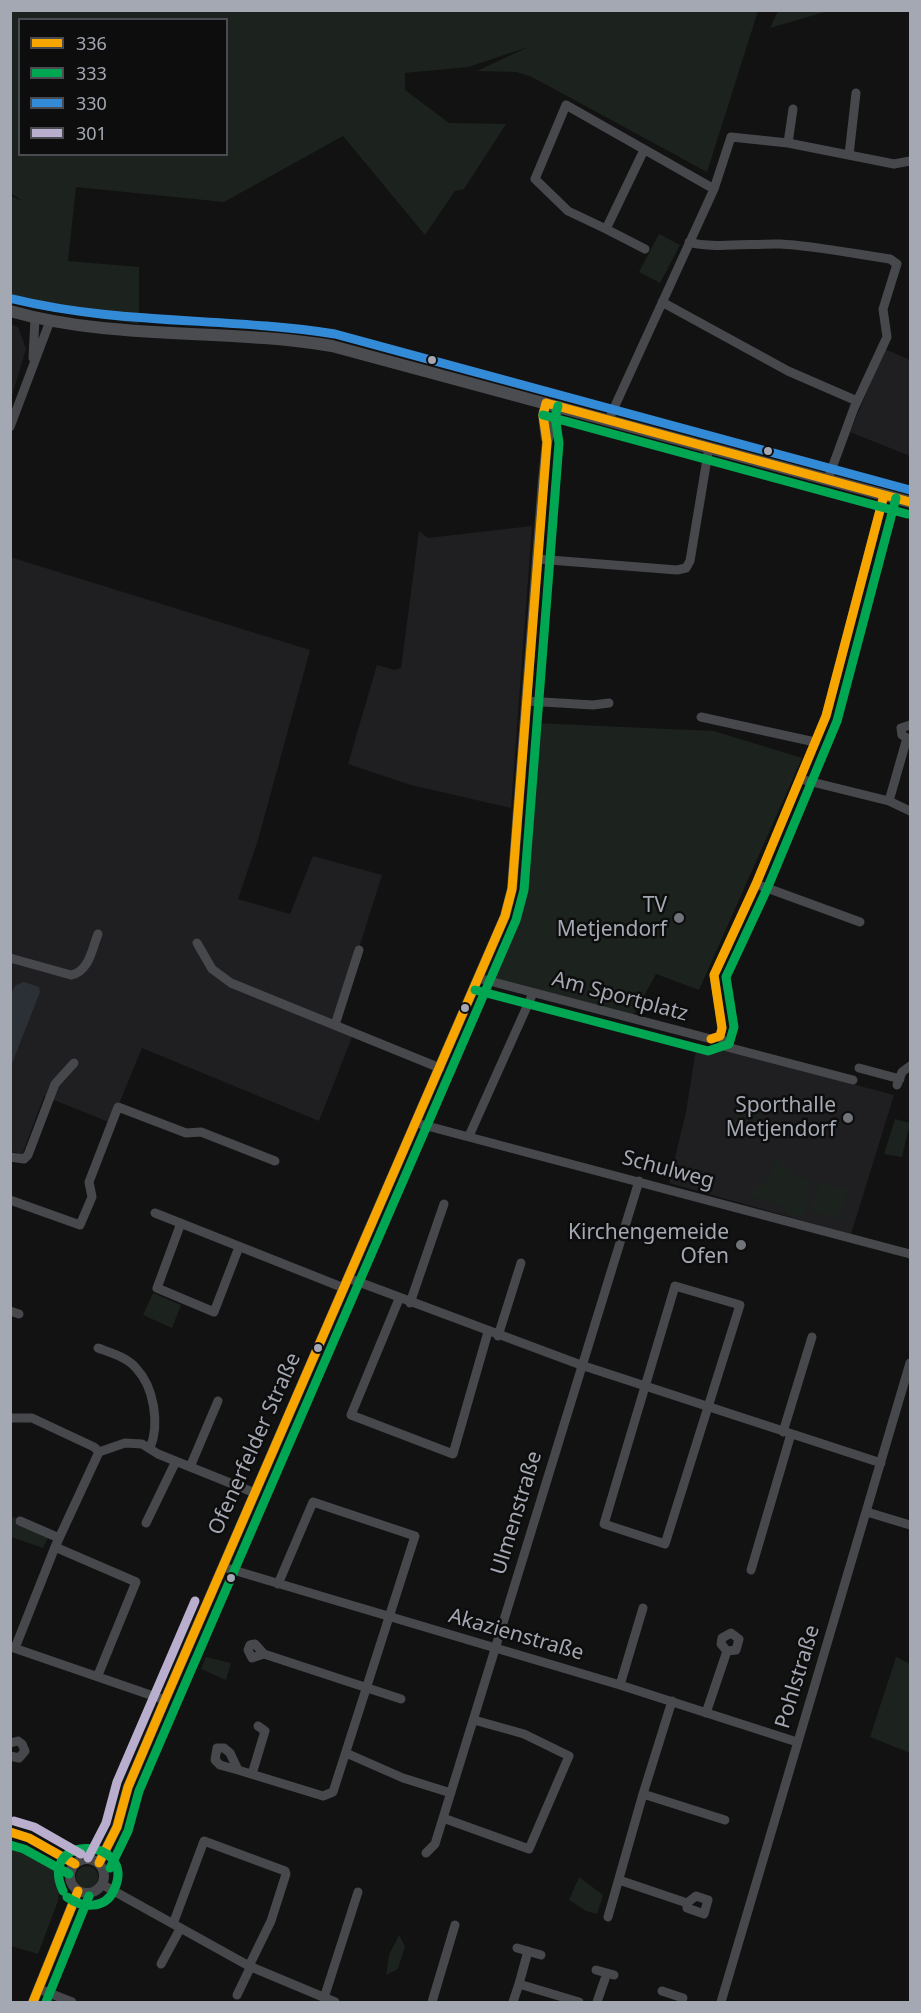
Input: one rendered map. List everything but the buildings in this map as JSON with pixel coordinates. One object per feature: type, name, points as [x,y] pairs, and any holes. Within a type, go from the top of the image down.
[{"type":"main road","points":[[10,311],[43,320],[109,330],[285,338],[390,360],[910,502]]},
{"type":"street","points":[[849,155],[856,93]]},
{"type":"street","points":[[645,249],[568,211],[535,179],[566,105],[714,189]]},
{"type":"street","points":[[788,143],[793,109]]},
{"type":"street","points":[[609,419],[714,189],[731,137],[788,143],[894,164],[910,162]]},
{"type":"street","points":[[606,229],[644,150]]},
{"type":"street","points":[[689,242],[704,246],[741,243],[800,245],[890,259],[897,264],[883,309],[887,337],[857,401],[828,479]]},
{"type":"street","points":[[662,302],[788,371],[857,401]]},
{"type":"street","points":[[10,427],[33,364],[43,320]]},
{"type":"street","points":[[33,364],[43,320]]},
{"type":"street","name":"Ofenerfelder Straße","points":[[99,1863],[117,1827],[128,1787],[165,1700],[505,916],[512,889],[547,442],[543,415],[546,403]]},
{"type":"street","name":"Ofenerfelder Straße","points":[[547,442],[559,406]]},
{"type":"street","points":[[537,559],[677,570],[686,568],[690,561],[709,447]]},
{"type":"street","name":"Am Sportplatz","points":[[478,978],[711,1039],[720,1036],[722,1028],[714,975],[756,884],[815,742],[832,694],[884,495]]},
{"type":"street","points":[[526,701],[593,705],[609,703]]},
{"type":"street","points":[[701,717],[815,742]]},
{"type":"street","points":[[889,801],[909,737],[902,735],[901,728],[910,725]]},
{"type":"street","points":[[800,779],[889,801],[910,811]]},
{"type":"street","points":[[756,884],[860,922]]},
{"type":"street","points":[[10,958],[72,975],[79,974],[85,968],[98,934]]},
{"type":"street","points":[[197,943],[212,969],[231,983],[440,1068]]},
{"type":"street","points":[[335,1025],[359,950]]},
{"type":"street","points":[[469,1136],[533,993]]},
{"type":"street","points":[[720,1036],[727,1047],[853,1080]]},
{"type":"street","points":[[10,1156],[24,1159],[28,1155],[55,1084],[74,1063]]},
{"type":"street","points":[[859,1068],[898,1082],[902,1072],[910,1066]]},
{"type":"street","points":[[10,1200],[81,1225],[92,1197],[89,1182],[118,1107],[186,1133],[201,1132],[274,1161]]},
{"type":"street","name":"Schulweg","points":[[416,1123],[910,1254]]},
{"type":"street","name":"Ulmenstraße","points":[[426,1853],[435,1844],[639,1181]]},
{"type":"street","points":[[410,1303],[444,1204]]},
{"type":"street","points":[[155,1213],[239,1247],[399,1299],[581,1365],[881,1463]]},
{"type":"street","points":[[181,1223],[158,1288],[214,1312],[239,1247]]},
{"type":"street","points":[[399,1299],[351,1414],[453,1454],[493,1334],[521,1263]]},
{"type":"street","points":[[675,1286],[740,1305],[665,1544],[604,1524],[646,1387],[675,1286]]},
{"type":"street","points":[[751,1570],[812,1337]]},
{"type":"street","points":[[98,1348],[135,1366],[146,1380],[152,1396],[154,1418],[150,1448]]},
{"type":"street","name":"Pohlstraße","points":[[721,2002],[910,1363]]},
{"type":"street","points":[[190,1467],[218,1401]]},
{"type":"street","points":[[10,1418],[32,1418],[94,1447],[99,1452]]},
{"type":"street","points":[[165,1700],[13,1647],[57,1543],[99,1452],[125,1443],[142,1444],[176,1461],[255,1493]]},
{"type":"street","points":[[146,1523],[176,1461]]},
{"type":"street","points":[[238,1770],[327,1795],[335,1789],[415,1536],[313,1502],[278,1584]]},
{"type":"street","points":[[867,1512],[910,1525]]},
{"type":"street","points":[[20,1521],[57,1543],[136,1582],[98,1675]]},
{"type":"street","name":"Akazienstraße","points":[[223,1567],[620,1685],[797,1742]]},
{"type":"street","points":[[620,1685],[643,1608]]},
{"type":"street","points":[[706,1713],[727,1651]]},
{"type":"street","points":[[264,1654],[401,1699]]},
{"type":"street","points":[[608,1917],[672,1701]]},
{"type":"street","points":[[443,1818],[529,1849],[569,1756],[524,1734],[474,1720]]},
{"type":"street","points":[[252,1774],[266,1731],[258,1726]]},
{"type":"street","points":[[10,1743],[18,1741],[25,1751],[19,1758],[10,1756]]},
{"type":"street","points":[[346,1753],[403,1778],[451,1793]]},
{"type":"street","points":[[643,1794],[725,1820]]},
{"type":"street","points":[[10,1832],[28,1838],[75,1864]]},
{"type":"street","points":[[161,1964],[177,1927],[204,1841],[285,1871],[271,1921],[237,1995]]},
{"type":"street","points":[[84,1859],[99,1863],[105,1876],[103,1885],[92,1893],[78,1891],[70,1878],[75,1864],[84,1859]]},
{"type":"street","points":[[619,1880],[687,1903]]},
{"type":"street","points":[[103,1885],[250,1966],[319,1999],[335,2002]]},
{"type":"street","points":[[33,2002],[78,1891]]},
{"type":"street","points":[[319,1999],[358,1892]]},
{"type":"street","points":[[432,2002],[455,1925]]},
{"type":"street","points":[[517,1948],[541,1955]]},
{"type":"street","points":[[513,2002],[528,1951]]},
{"type":"street","points":[[596,1970],[610,1974],[597,2002]]},
{"type":"street","points":[[519,1984],[579,2002]]},
{"type":"street","points":[[39,1989],[72,2002]]},
{"type":"street","points":[[662,1991],[672,1999],[683,1998]]},
{"type":"shaded area","points":[[11,10],[758,11],[707,172],[532,77],[516,72],[477,71],[528,47],[468,67],[405,73],[405,90],[449,123],[506,124],[464,189],[455,191],[425,235],[343,136],[224,202],[76,187],[68,261],[139,267],[139,324],[41,309],[11,300],[11,196],[22,201],[11,193]]},
{"type":"shaded area","points":[[778,10],[828,11],[770,28]]},
{"type":"shaded area","points":[[659,234],[680,245],[660,283],[639,272]]},
{"type":"shaded area","points":[[11,324],[18,327],[26,349],[11,399]]},
{"type":"shaded area","points":[[885,349],[910,360],[910,456],[850,432]]},
{"type":"shaded area","points":[[532,526],[511,808],[411,785],[348,764],[377,665],[395,670],[401,668],[419,531],[428,538]]},
{"type":"shaded area","points":[[10,557],[310,650],[258,840],[238,899],[290,914],[313,856],[382,875],[335,1024],[354,1032],[319,1121],[142,1048],[111,1123],[44,1096],[22,1155],[11,1151]]},
{"type":"shaded area","points":[[534,723],[714,731],[802,758],[699,990],[656,974],[633,1016],[491,978],[518,903]]},
{"type":"shaded area","points":[[24,982],[39,987],[40,992],[11,1066],[11,993],[16,985]]},
{"type":"shaded area","points":[[697,1043],[894,1095],[851,1234],[669,1183],[686,1112]]},
{"type":"shaded area","points":[[739,1103],[762,1108],[755,1138],[732,1133]]},
{"type":"shaded area","points":[[895,1119],[910,1123],[902,1157],[884,1154]]},
{"type":"shaded area","points":[[775,1158],[795,1176],[812,1180],[805,1218],[787,1213],[781,1205],[747,1196],[771,1175]]},
{"type":"shaded area","points":[[819,1181],[848,1189],[840,1219],[810,1212]]},
{"type":"shaded area","points":[[153,1293],[181,1305],[172,1328],[143,1315]]},
{"type":"shaded area","points":[[10,1516],[16,1518],[15,1522],[49,1536],[43,1548],[11,1537]]},
{"type":"shaded area","points":[[206,1657],[231,1663],[226,1680],[201,1669]]},
{"type":"shaded area","points":[[896,1657],[910,1664],[910,1753],[870,1737]]},
{"type":"shaded area","points":[[11,1844],[44,1858],[61,1875],[58,1901],[38,1954],[11,1946]]},
{"type":"shaded area","points":[[87,1866],[95,1869],[98,1877],[95,1885],[87,1888],[79,1885],[76,1877],[79,1869]]},
{"type":"shaded area","points":[[579,1877],[603,1895],[597,1914],[586,1911],[569,1900]]},
{"type":"shaded area","points":[[399,1935],[405,1946],[398,1969],[386,1975],[389,1955]]},
{"type":"transit line","name":"330","points":[[13,299],[93,313],[254,325],[335,334],[910,490]]},
{"type":"transit line","name":"336","points":[[546,403],[910,502]]},
{"type":"transit line","name":"336","points":[[99,1863],[117,1827],[128,1787],[165,1700],[505,916],[512,889],[547,442],[543,415],[546,403]]},
{"type":"transit line","name":"333","points":[[110,1868],[128,1831],[139,1791],[516,920],[524,890],[559,443],[555,416],[558,406]]},
{"type":"transit line","name":"333","points":[[543,415],[907,514]]},
{"type":"transit line","name":"336","points":[[711,1039],[720,1036],[722,1028],[714,975],[756,884],[826,716],[884,495]]},
{"type":"transit line","name":"333","points":[[475,990],[708,1051],[729,1044],[734,1027],[726,977],[767,889],[837,721],[896,498]]},
{"type":"transit line","name":"301","points":[[88,1858],[106,1823],[117,1782],[195,1601]]},
{"type":"transit line","name":"301","points":[[14,1821],[34,1827],[81,1854]]},
{"type":"transit line","name":"336","points":[[10,1832],[29,1838],[75,1864]]},
{"type":"transit line","name":"333","points":[[10,1845],[24,1849],[69,1874]]},
{"type":"transit line","name":"333","points":[[63,1891],[58,1872],[63,1858],[74,1851],[88,1849],[102,1851],[113,1859],[118,1872],[114,1890],[105,1901],[86,1905],[67,1897]]},
{"type":"transit line","name":"336","points":[[33,2002],[78,1891]]},
{"type":"transit line","name":"333","points":[[46,2002],[89,1896]]},
{"type":"place","name":"TV Metjendorf","points":[[679,918]]},
{"type":"place","name":"Sporthalle Metjendorf","points":[[848,1118]]},
{"type":"place","name":"Kirchengemeide Ofen","points":[[741,1245]]}]
